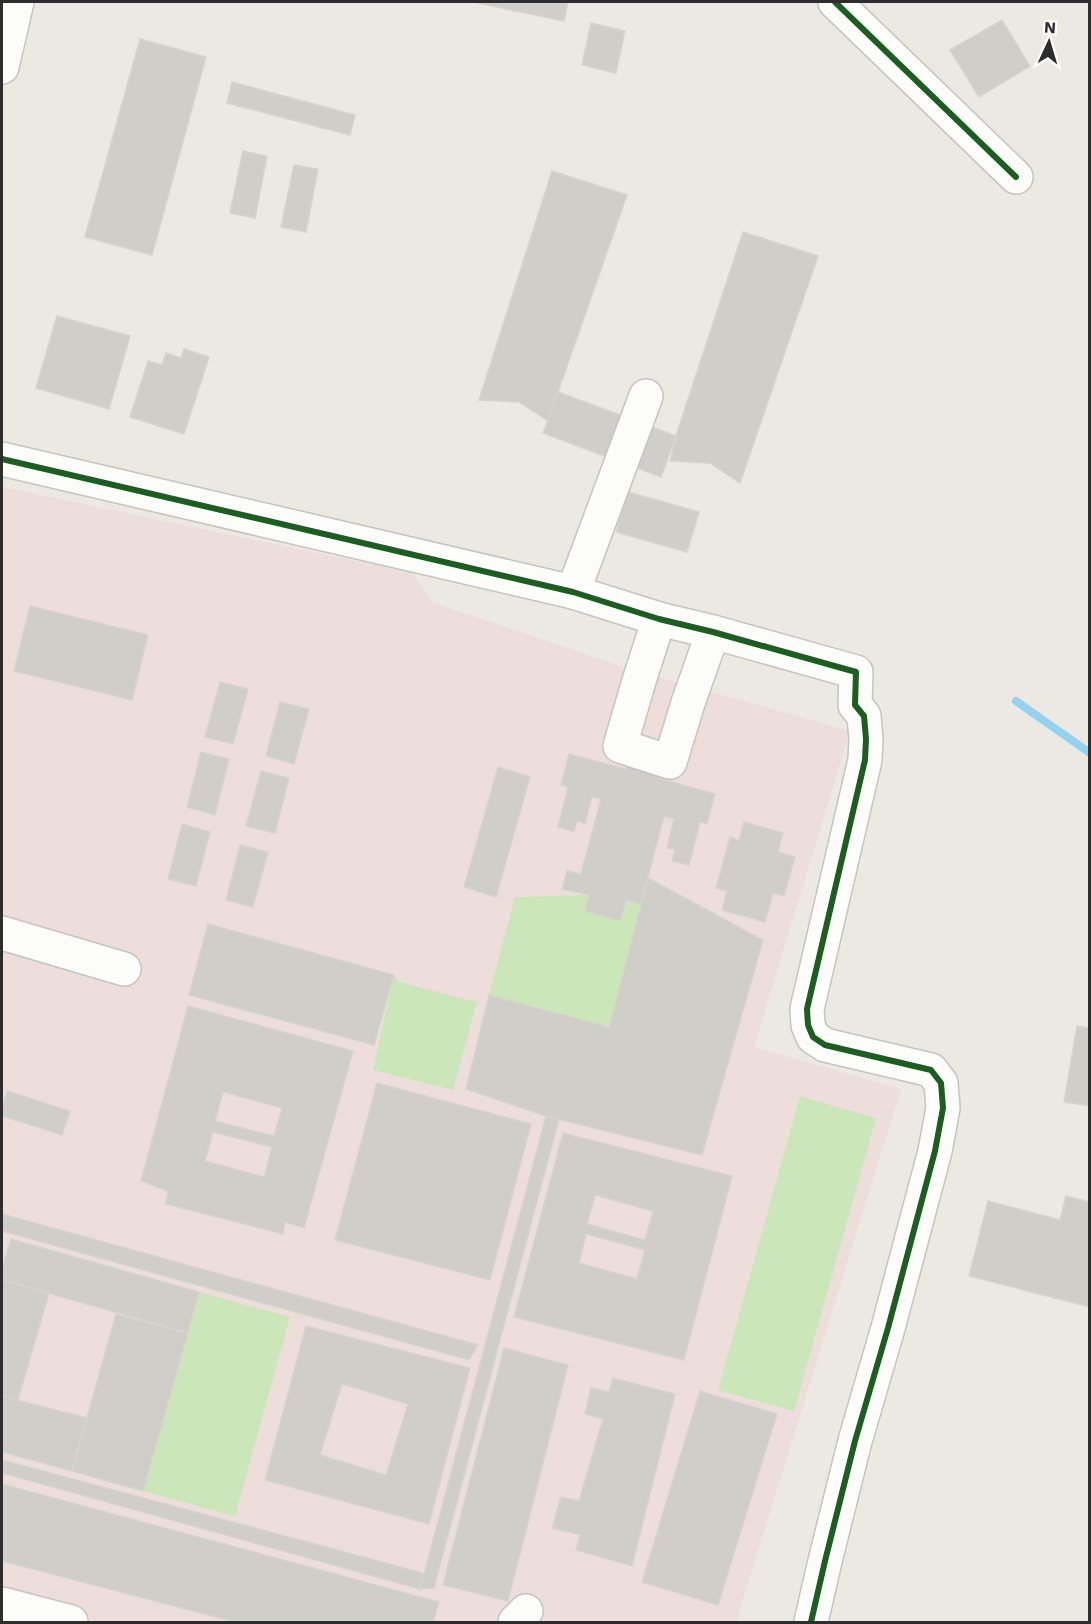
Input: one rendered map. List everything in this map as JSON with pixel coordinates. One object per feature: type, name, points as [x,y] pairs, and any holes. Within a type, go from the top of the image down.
[{"type":"street","points":[[2,67],[16,2]]},
{"type":"street","points":[[835,2],[1016,177]]},
{"type":"street","points":[[573,592],[646,396]]},
{"type":"street","points":[[2,459],[573,592],[659,619],[856,672],[855,705],[864,716],[865,760],[807,1009],[808,1025],[813,1037],[825,1044],[931,1070],[941,1083],[943,1108],[888,1328],[855,1441],[811,1623]]},
{"type":"street","points":[[659,619],[620,746],[670,762],[713,632]]},
{"type":"street","points":[[2,933],[124,969]]},
{"type":"street","points":[[2,1604],[71,1623]]},
{"type":"shaded area","points":[[2,487],[413,573],[432,602],[620,666],[850,731],[754,1047],[901,1089],[736,1622],[2,1622]]},
{"type":"green space","points":[[589,895],[585,911],[620,920],[626,900],[641,904],[609,1027],[489,995],[515,897]]},
{"type":"green space","points":[[394,975],[399,982],[477,1002],[453,1090],[373,1070]]},
{"type":"green space","points":[[800,1096],[876,1118],[794,1411],[718,1390]]},
{"type":"green space","points":[[199,1292],[290,1317],[235,1516],[143,1491]]},
{"type":"building","points":[[478,2],[568,2],[564,21]]},
{"type":"building","points":[[1002,20],[1030,66],[979,97],[950,50]]},
{"type":"building","points":[[591,23],[625,31],[616,73],[582,65]]},
{"type":"building","points":[[140,39],[206,57],[152,255],[85,237]]},
{"type":"building","points":[[232,82],[355,115],[350,135],[227,103]]},
{"type":"building","points":[[243,151],[267,156],[255,218],[230,213]]},
{"type":"building","points":[[294,165],[318,169],[306,232],[281,227]]},
{"type":"building","points":[[552,171],[627,195],[558,392],[550,422],[519,402],[479,400]]},
{"type":"building","points":[[743,232],[818,256],[740,483],[710,463],[670,461],[676,436]]},
{"type":"building","points":[[57,316],[130,336],[109,409],[36,388]]},
{"type":"building","points":[[184,349],[209,357],[184,434],[130,417],[148,361],[162,365],[166,353],[181,358]]},
{"type":"building","points":[[558,392],[676,436],[661,477],[543,433]]},
{"type":"building","points":[[628,492],[699,512],[687,552],[616,532]]},
{"type":"building","points":[[30,606],[148,635],[132,700],[14,671]]},
{"type":"building","points":[[220,682],[248,689],[233,744],[205,737]]},
{"type":"building","points":[[280,702],[309,709],[294,764],[266,756]]},
{"type":"building","points":[[201,752],[229,759],[215,815],[187,807]]},
{"type":"building","points":[[630,753],[665,763],[661,779],[715,794],[707,824],[700,822],[689,865],[672,861],[675,850],[667,847],[674,819],[664,816],[641,904],[626,900],[621,921],[585,911],[589,895],[562,889],[567,871],[581,874],[601,799],[592,797],[585,824],[577,821],[574,832],[558,827],[568,787],[561,785],[569,754],[626,769]]},
{"type":"building","points":[[498,767],[530,777],[496,897],[464,887]]},
{"type":"building","points":[[261,771],[289,778],[275,833],[246,826]]},
{"type":"building","points":[[744,822],[783,833],[778,852],[795,857],[784,896],[773,893],[765,922],[722,910],[727,891],[716,888],[730,837],[739,840]]},
{"type":"building","points":[[182,824],[210,832],[196,886],[168,879]]},
{"type":"building","points":[[240,845],[268,852],[253,907],[226,900]]},
{"type":"building","points":[[648,878],[763,940],[702,1155],[546,1116],[466,1089],[489,995],[609,1027]]},
{"type":"building","points":[[208,924],[394,975],[374,1045],[189,995]]},
{"type":"building","points":[[188,1006],[353,1051],[304,1228],[285,1222],[283,1234],[166,1204],[168,1191],[141,1181]],"holes":[[[223,1092],[282,1108],[274,1136],[215,1121]],[[213,1132],[272,1147],[264,1177],[205,1161]]]},
{"type":"building","points":[[1077,1026],[1090,1028],[1090,1106],[1064,1102]]},
{"type":"building","points":[[377,1083],[531,1124],[490,1280],[335,1240]]},
{"type":"building","points":[[7,1091],[70,1111],[62,1135],[2,1116]]},
{"type":"building","points":[[546,1116],[559,1119],[434,1588],[420,1589]]},
{"type":"building","points":[[563,1133],[732,1176],[684,1360],[514,1317]],"holes":[[[595,1195],[653,1211],[645,1240],[587,1224]],[[586,1234],[645,1250],[637,1279],[579,1263]]]},
{"type":"building","points":[[1066,1196],[1090,1202],[1090,1307],[969,1276],[988,1201],[1060,1220]]},
{"type":"building","points":[[2,1214],[478,1345],[469,1360],[2,1231]]},
{"type":"building","points":[[11,1239],[199,1292],[188,1333],[2,1280],[2,1268]]},
{"type":"building","points":[[2,1280],[49,1293],[18,1400],[2,1396]]},
{"type":"building","points":[[116,1314],[188,1333],[143,1491],[72,1471]]},
{"type":"building","points":[[306,1326],[470,1368],[429,1524],[265,1480]],"holes":[[[342,1384],[408,1404],[386,1475],[320,1455]]]},
{"type":"building","points":[[504,1348],[568,1365],[508,1601],[443,1585]]},
{"type":"building","points":[[613,1378],[675,1394],[632,1566],[576,1550],[580,1535],[552,1528],[561,1497],[579,1501],[603,1419],[585,1414],[591,1388],[609,1392]]},
{"type":"building","points":[[700,1391],[777,1414],[718,1605],[642,1582]]},
{"type":"building","points":[[2,1396],[87,1418],[72,1471],[2,1452]]},
{"type":"building","points":[[2,1460],[423,1573],[420,1589],[2,1473]]},
{"type":"building","points":[[2,1484],[439,1602],[433,1622],[235,1622],[2,1561]]},
{"type":"waterway","points":[[1016,701],[1090,753]]},
{"type":"cycle path","points":[[835,2],[1016,177]]},
{"type":"cycle path","points":[[2,459],[573,592],[659,619],[856,672],[855,705],[864,716],[865,760],[807,1009],[808,1025],[813,1037],[825,1045],[931,1070],[941,1083],[943,1108],[935,1151],[855,1441],[811,1622]]}]
